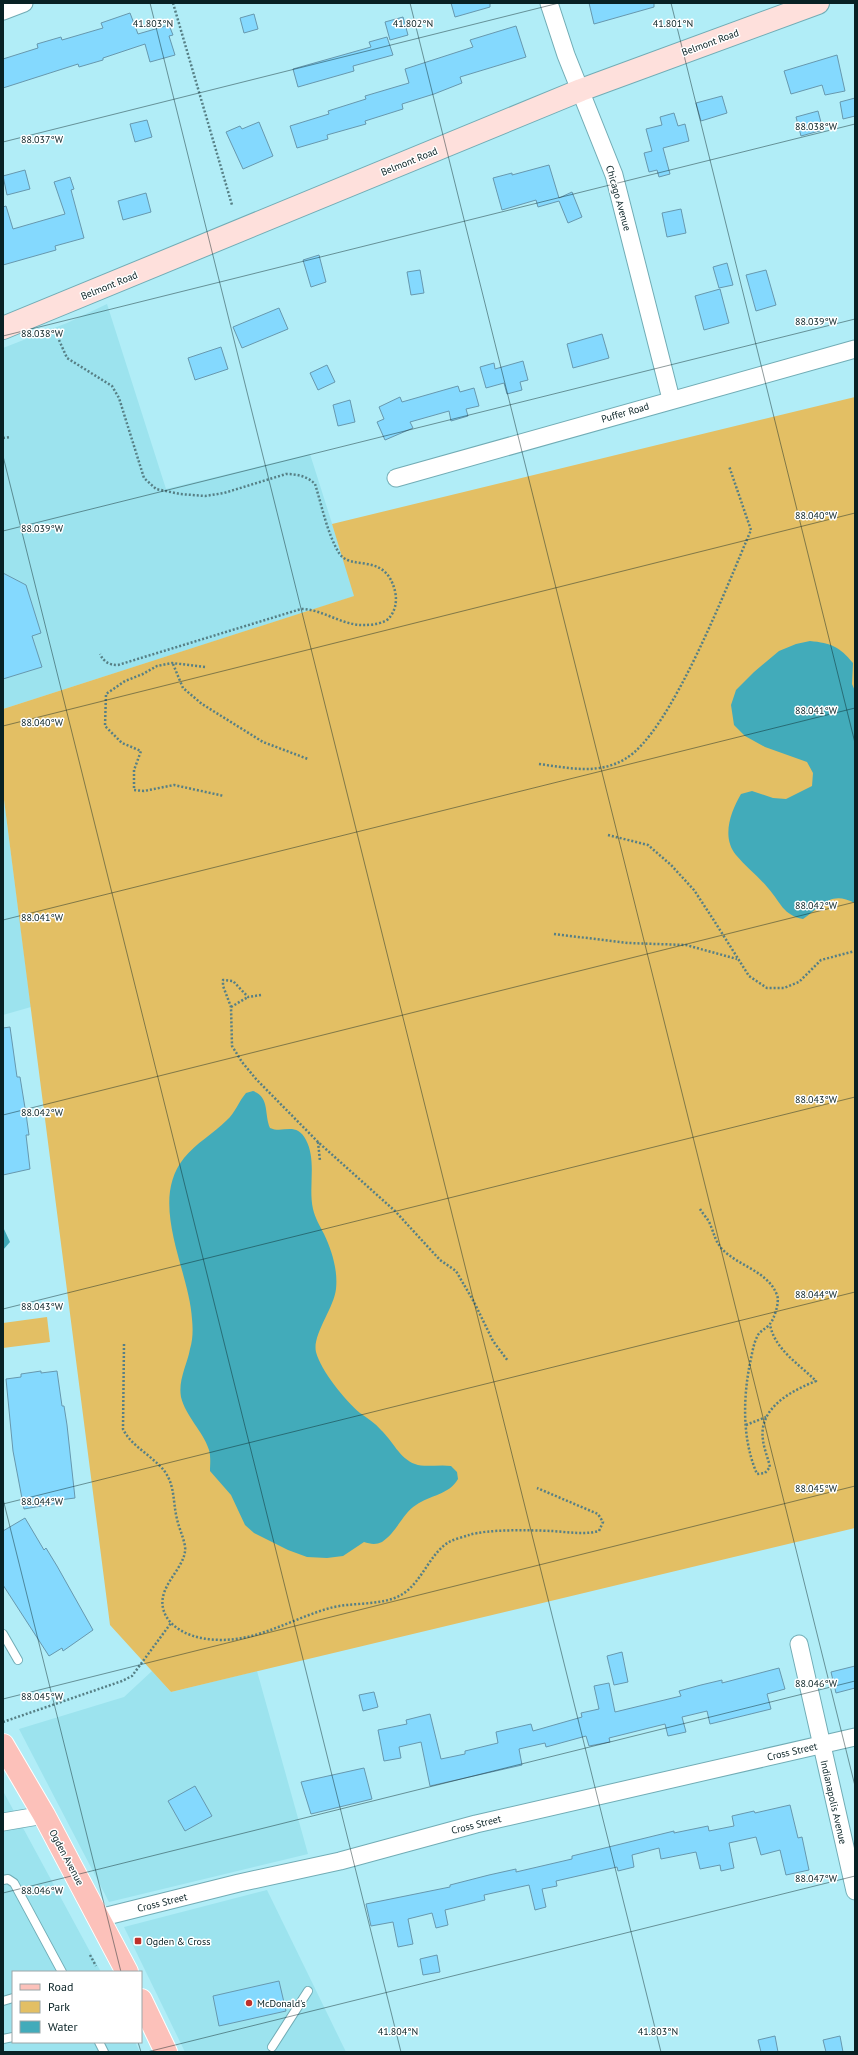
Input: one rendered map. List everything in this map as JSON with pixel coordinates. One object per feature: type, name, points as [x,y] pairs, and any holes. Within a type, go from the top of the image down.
[{"type":"main road","name":"Belmont Road","points":[[3,328],[581,90],[818,3]]},
{"type":"main road","name":"Ogden Avenue","points":[[3,1745],[44,1815],[126,1971]]},
{"type":"main road","points":[[142,2002],[166,2052]]},
{"type":"street","points":[[3,11],[24,3]]},
{"type":"street","name":"Chicago Avenue","points":[[548,3],[614,175],[671,399]]},
{"type":"street","name":"Puffer Road","points":[[396,478],[671,399],[855,349]]},
{"type":"street","name":"Indianapolis Avenue","points":[[800,1644],[821,1745],[855,1890]]},
{"type":"street","name":"Cross Street","points":[[99,1918],[239,1883],[340,1861],[476,1824],[855,1737]]},
{"type":"street","points":[[3,1822],[44,1815]]},
{"type":"lane","points":[[3,1634],[18,1660]]},
{"type":"lane","points":[[3,1880],[8,1879],[14,1883],[61,1971]]},
{"type":"lane","points":[[272,2047],[308,1991]]},
{"type":"lane","points":[[100,2043],[104,2052]]},
{"type":"path","points":[[173,3],[232,205]]},
{"type":"path","points":[[59,340],[67,358],[112,386],[119,398],[144,478],[156,489],[180,494],[205,496],[224,493],[286,474],[296,474],[310,478],[315,484],[333,539],[340,554],[351,560],[374,565],[386,572],[393,581],[396,595],[395,609],[389,619],[378,623],[350,624],[317,612],[301,609],[118,666],[110,665],[103,660],[100,654]]},
{"type":"path","points":[[3,438],[10,437]]},
{"type":"path","points":[[539,764],[586,770],[605,767],[625,759],[645,742],[660,722],[689,670],[751,530],[729,466]]},
{"type":"path","points":[[172,663],[183,688],[202,704],[263,742],[308,759]]},
{"type":"path","points":[[205,667],[172,663],[157,666],[143,674],[125,681],[106,694],[105,726],[122,743],[141,751],[134,770],[134,790],[144,791],[174,785],[224,796]]},
{"type":"path","points":[[608,835],[648,845],[671,865],[694,890],[748,976],[767,988],[784,988],[799,982],[821,960],[855,951]]},
{"type":"path","points":[[554,934],[568,937],[628,943],[686,945],[738,959]]},
{"type":"path","points":[[248,997],[233,981],[223,980],[223,986],[231,1007],[232,1046],[256,1079],[318,1142],[395,1211],[440,1260],[456,1271],[474,1302],[493,1340],[508,1361]]},
{"type":"path","points":[[231,1007],[248,997],[261,995]]},
{"type":"path","points":[[318,1142],[320,1161]]},
{"type":"path","points":[[700,1209],[710,1223],[715,1240],[722,1249],[733,1258],[752,1268],[769,1284],[777,1296],[777,1304],[770,1324],[757,1335],[746,1386],[744,1406],[746,1425],[752,1461],[757,1474],[765,1473],[770,1467],[763,1440],[763,1426],[766,1416]]},
{"type":"path","points":[[746,1425],[766,1416],[789,1393],[816,1380],[779,1346],[772,1334],[770,1324]]},
{"type":"path","points":[[124,1344],[123,1429],[126,1437],[160,1466],[168,1476],[174,1489],[177,1519],[185,1548],[182,1560],[167,1586],[164,1596],[166,1615],[171,1623],[187,1634],[211,1640],[238,1639],[266,1633],[308,1614],[331,1608],[385,1601],[399,1597],[407,1591],[429,1566],[437,1552],[450,1542],[471,1534],[523,1530],[587,1534],[600,1531],[603,1522],[598,1514],[537,1488]]},
{"type":"path","points":[[3,1722],[122,1681],[132,1676],[171,1623]]},
{"type":"path","points":[[90,1955],[96,1966]]},
{"type":"shaded area","points":[[107,304],[166,489],[310,454],[355,596],[3,709],[3,348],[67,323]]},
{"type":"shaded area","points":[[3,792],[31,1007],[3,1015]]},
{"type":"shaded area","points":[[152,1671],[171,1692],[257,1671],[308,1854],[109,1902],[19,1729],[124,1697]]},
{"type":"shaded area","points":[[3,1791],[100,1971],[12,1971],[12,2043],[136,2043],[140,2052],[3,2052]]},
{"type":"shaded area","points":[[267,1890],[346,2052],[185,2052],[124,1927]]},
{"type":"green space","points":[[855,397],[855,1528],[171,1692],[110,1625],[3,792],[3,709],[354,596],[332,524]]},
{"type":"green space","points":[[47,1317],[50,1342],[3,1348],[3,1323]]},
{"type":"water","points":[[810,641],[824,643],[834,647],[844,653],[853,663],[852,684],[855,691],[855,903],[846,899],[833,899],[821,905],[803,919],[791,915],[783,908],[772,893],[736,855],[731,848],[728,832],[731,816],[741,794],[752,791],[773,798],[786,799],[812,786],[813,773],[807,762],[765,747],[745,736],[734,725],[731,705],[736,690],[754,672],[779,651],[796,644]]},
{"type":"water","points":[[253,1091],[262,1097],[266,1106],[270,1128],[280,1130],[294,1129],[298,1131],[306,1140],[309,1148],[312,1165],[311,1192],[313,1209],[316,1219],[330,1247],[336,1275],[336,1289],[334,1296],[317,1338],[316,1345],[316,1352],[323,1368],[334,1385],[348,1401],[360,1413],[379,1427],[401,1454],[410,1462],[428,1466],[451,1466],[457,1472],[458,1479],[450,1488],[416,1505],[407,1513],[392,1533],[382,1542],[373,1544],[364,1542],[343,1556],[327,1558],[307,1557],[288,1550],[254,1533],[245,1525],[231,1495],[210,1471],[209,1450],[183,1404],[181,1397],[180,1391],[183,1373],[189,1355],[193,1326],[189,1300],[173,1237],[170,1216],[170,1195],[174,1176],[184,1158],[199,1143],[230,1117],[246,1093]]},
{"type":"water","points":[[3,1227],[10,1242],[3,1250]]},
{"type":"building","points":[[451,3],[490,3],[490,7],[455,17]]},
{"type":"building","points":[[589,3],[654,3],[654,7],[594,24]]},
{"type":"building","points":[[130,13],[138,34],[169,25],[173,35],[169,36],[175,55],[150,62],[145,44],[103,58],[103,60],[79,67],[78,64],[3,88],[3,59],[38,48],[37,44],[61,37],[62,40],[103,28],[101,23]]},
{"type":"building","points":[[254,14],[258,29],[244,33],[240,18]]},
{"type":"building","points":[[403,17],[408,35],[390,40],[385,22]]},
{"type":"building","points":[[516,26],[526,57],[460,77],[462,83],[402,104],[403,109],[365,121],[366,124],[327,135],[328,139],[297,148],[290,126],[329,114],[328,111],[366,99],[365,96],[409,83],[405,69],[473,47],[470,40]]},
{"type":"building","points":[[387,37],[393,55],[353,66],[354,71],[298,87],[293,69],[371,47],[369,42]]},
{"type":"building","points":[[837,55],[845,91],[825,95],[822,85],[791,94],[784,71]]},
{"type":"building","points":[[722,96],[727,113],[701,121],[696,103]]},
{"type":"building","points":[[855,98],[855,116],[843,119],[840,102]]},
{"type":"building","points":[[818,111],[823,130],[801,136],[796,117]]},
{"type":"building","points":[[674,113],[678,126],[685,124],[689,141],[663,148],[670,174],[659,177],[657,170],[649,172],[644,153],[652,151],[646,129],[662,125],[660,117]]},
{"type":"building","points":[[147,120],[152,137],[135,142],[130,124]]},
{"type":"building","points":[[259,122],[273,156],[243,169],[226,132],[240,126],[242,129]]},
{"type":"building","points":[[549,165],[559,198],[572,192],[582,217],[568,223],[559,201],[538,207],[536,200],[502,210],[493,178],[512,173],[512,175]]},
{"type":"building","points":[[25,170],[30,189],[7,195],[3,176]]},
{"type":"building","points":[[70,177],[74,189],[71,190],[84,238],[55,246],[56,250],[3,265],[3,207],[6,206],[13,229],[65,214],[54,182]]},
{"type":"building","points":[[146,193],[151,212],[123,220],[118,201]]},
{"type":"building","points":[[681,209],[686,233],[667,237],[662,213]]},
{"type":"building","points":[[319,255],[326,282],[311,287],[303,260]]},
{"type":"building","points":[[727,263],[733,285],[719,288],[713,267]]},
{"type":"building","points":[[420,270],[424,293],[411,295],[407,272]]},
{"type":"building","points":[[766,270],[776,305],[756,311],[746,275]]},
{"type":"building","points":[[720,289],[729,323],[704,330],[695,296]]},
{"type":"building","points":[[279,308],[288,329],[242,348],[233,327]]},
{"type":"building","points":[[602,334],[609,358],[573,368],[567,344]]},
{"type":"building","points":[[221,347],[228,369],[195,380],[188,358]]},
{"type":"building","points":[[523,361],[528,380],[520,382],[522,390],[507,394],[504,383],[486,388],[480,367],[494,363],[495,369]]},
{"type":"building","points":[[327,365],[335,382],[318,390],[310,373]]},
{"type":"building","points":[[458,386],[460,392],[474,388],[479,406],[466,409],[468,416],[451,421],[449,411],[410,422],[413,428],[385,440],[377,422],[384,419],[379,407],[400,397],[402,402]]},
{"type":"building","points":[[350,400],[355,422],[338,426],[333,405]]},
{"type":"building","points":[[3,573],[26,585],[41,633],[32,636],[42,667],[3,679]]},
{"type":"building","points":[[10,1027],[17,1077],[20,1077],[29,1135],[26,1135],[30,1169],[3,1175],[3,1028]]},
{"type":"building","points":[[41,1371],[41,1373],[57,1371],[62,1406],[64,1406],[67,1425],[75,1498],[59,1500],[59,1503],[24,1509],[13,1451],[6,1379],[21,1377],[21,1374]]},
{"type":"building","points":[[25,1518],[44,1550],[46,1548],[57,1566],[93,1630],[63,1651],[62,1648],[49,1656],[3,1585],[3,1531]]},
{"type":"building","points":[[622,1652],[628,1682],[614,1685],[607,1656]]},
{"type":"building","points":[[855,1666],[855,1688],[836,1693],[831,1672]]},
{"type":"building","points":[[779,1668],[785,1689],[767,1694],[771,1709],[710,1724],[707,1711],[682,1717],[686,1732],[668,1736],[665,1724],[609,1738],[610,1742],[589,1746],[586,1736],[546,1747],[545,1743],[519,1749],[522,1765],[430,1786],[421,1742],[399,1747],[401,1758],[384,1761],[378,1730],[407,1724],[406,1720],[430,1714],[441,1759],[465,1754],[465,1751],[498,1743],[496,1732],[531,1724],[533,1731],[582,1717],[581,1713],[599,1709],[594,1686],[609,1683],[615,1712],[681,1696],[679,1691],[701,1685],[722,1680],[722,1683]]},
{"type":"building","points":[[374,1692],[378,1707],[363,1711],[359,1695]]},
{"type":"building","points":[[364,1768],[372,1799],[311,1814],[301,1782]]},
{"type":"building","points":[[195,1786],[212,1816],[185,1831],[168,1801]]},
{"type":"building","points":[[790,1805],[798,1838],[802,1837],[809,1870],[786,1875],[780,1850],[761,1855],[756,1837],[729,1843],[734,1868],[721,1871],[720,1865],[700,1869],[696,1852],[661,1859],[659,1848],[632,1855],[634,1867],[618,1871],[617,1867],[556,1881],[557,1886],[542,1889],[546,1907],[535,1910],[529,1885],[484,1895],[485,1900],[445,1910],[448,1925],[436,1928],[432,1913],[408,1919],[413,1944],[398,1947],[393,1922],[371,1926],[366,1904],[450,1887],[450,1885],[516,1869],[516,1872],[572,1859],[572,1856],[674,1831],[674,1833],[708,1826],[709,1831],[734,1826],[732,1816],[754,1811],[755,1813]]},
{"type":"building","points":[[437,1955],[440,1972],[423,1975],[420,1959]]},
{"type":"building","name":"McDonald's","points":[[279,1981],[286,2011],[219,2026],[213,1996]]},
{"type":"building","points":[[775,2036],[778,2052],[761,2052],[758,2040]]},
{"type":"building","points":[[840,2036],[843,2052],[826,2052],[823,2040]]},
{"type":"place","name":"Ogden & Cross","points":[[138,1941]]},
{"type":"place","name":"McDonald's","points":[[249,2003]]}]
